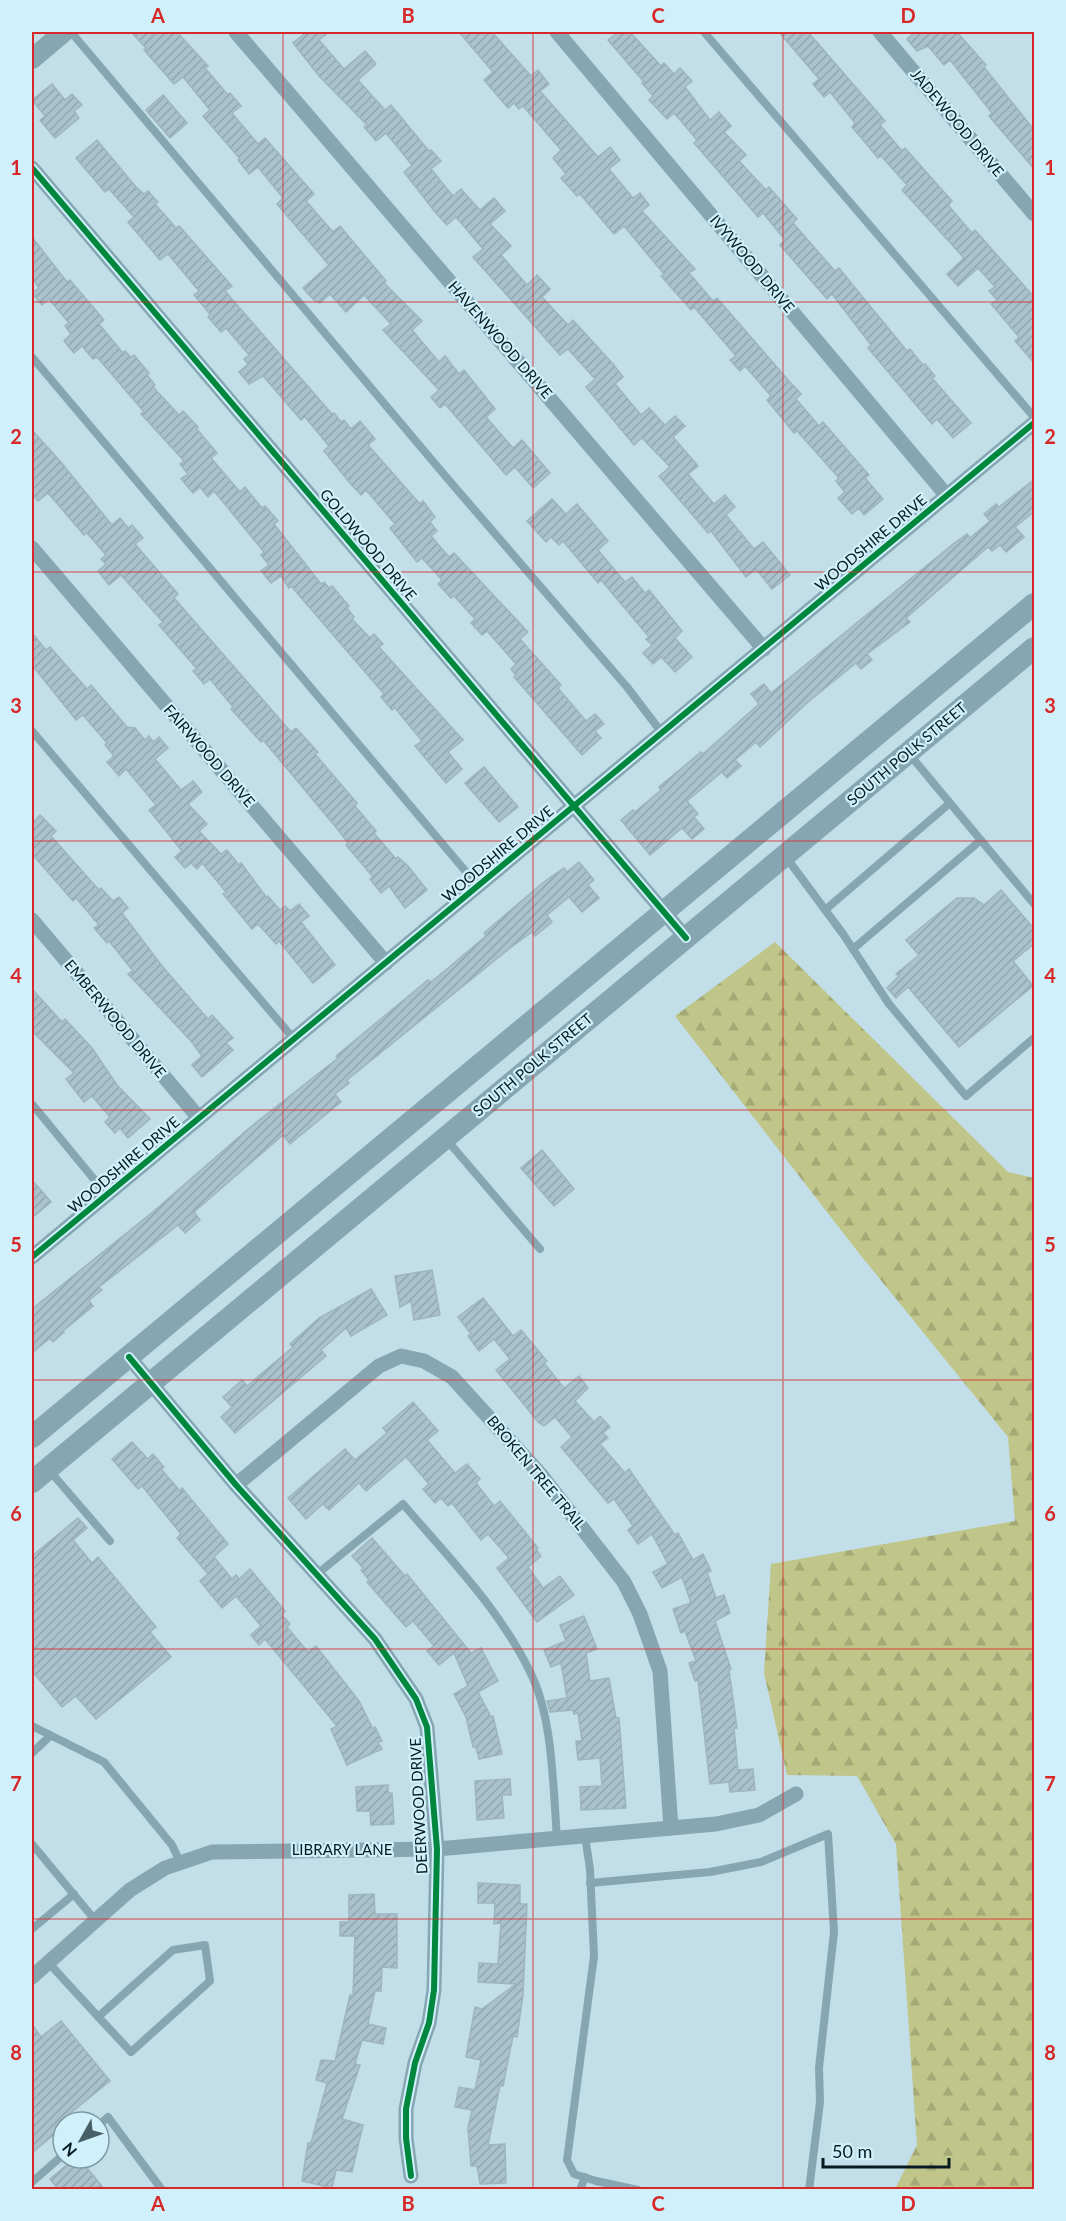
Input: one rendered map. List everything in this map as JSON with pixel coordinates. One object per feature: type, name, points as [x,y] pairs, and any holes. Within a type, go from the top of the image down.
[{"type":"main road","points":[[32,1437],[1035,604]]},
{"type":"main road","name":"SOUTH POLK STREET","points":[[40,1475],[1035,648]]},
{"type":"main road","points":[[423,1112],[445,1138]]},
{"type":"street","points":[[32,59],[64,32]]},
{"type":"street","name":"HAVENWOOD DRIVE","points":[[236,32],[764,649]]},
{"type":"street","name":"IVYWOOD DRIVE","points":[[557,32],[947,496]]},
{"type":"street","name":"JADEWOOD DRIVE","points":[[880,32],[1035,214]]},
{"type":"street","name":"GOLDWOOD DRIVE","points":[[32,168],[686,938]]},
{"type":"street","name":"WOODSHIRE DRIVE","points":[[32,1257],[1035,423]]},
{"type":"street","name":"FAIRWOOD DRIVE","points":[[32,548],[386,963]]},
{"type":"street","name":"EMBERWOOD DRIVE","points":[[32,920],[199,1118]]},
{"type":"street","name":"BROKEN TREE TRAIL","points":[[236,1485],[379,1366],[402,1356],[424,1361],[452,1377],[541,1475],[624,1581],[636,1606],[660,1671],[672,1828]]},
{"type":"street","name":"DEERWOOD DRIVE","points":[[129,1357],[236,1485],[375,1639],[416,1699],[427,1727],[437,1849],[434,1990],[429,2023],[415,2063],[406,2109],[405,2138],[411,2176]]},
{"type":"street","name":"LIBRARY LANE","points":[[32,1977],[130,1890],[180,1862],[212,1852],[437,1849],[716,1824],[759,1815],[796,1794]]},
{"type":"lane","points":[[71,32],[447,478],[627,687],[662,733]]},
{"type":"lane","points":[[704,32],[1035,417]]},
{"type":"lane","points":[[32,357],[478,886]]},
{"type":"lane","points":[[32,731],[294,1039]]},
{"type":"lane","points":[[908,753],[1035,904]]},
{"type":"lane","points":[[825,910],[950,803]]},
{"type":"lane","points":[[853,949],[981,840]]},
{"type":"lane","points":[[785,856],[853,949],[889,1004],[966,1096],[1035,1038]]},
{"type":"lane","points":[[32,1104],[107,1195]]},
{"type":"lane","points":[[445,1138],[540,1249]]},
{"type":"lane","points":[[40,1475],[110,1541]]},
{"type":"lane","points":[[316,1575],[403,1504],[495,1612],[532,1677],[549,1738],[557,1838]]},
{"type":"lane","points":[[32,1726],[91,1753],[104,1762],[172,1845],[180,1862]]},
{"type":"lane","points":[[32,1753],[50,1736]]},
{"type":"lane","points":[[590,1883],[710,1872],[761,1862],[828,1834],[834,1932],[819,2068],[820,2102],[809,2190]]},
{"type":"lane","points":[[585,1836],[594,1956],[567,2160],[574,2174],[638,2190]]},
{"type":"lane","points":[[32,1844],[94,1920]]},
{"type":"lane","points":[[32,1929],[74,1894]]},
{"type":"lane","points":[[48,1962],[98,2017],[131,2052],[210,1981],[205,1945],[173,1950],[98,2017]]},
{"type":"lane","points":[[111,2121],[162,2190]]},
{"type":"lane","points":[[32,2182],[51,2165]]},
{"type":"lane","points":[[580,2190],[585,2177]]},
{"type":"green space","points":[[775,942],[1008,1172],[1034,1178],[1034,2189],[895,2189],[917,2145],[896,1844],[857,1776],[787,1775],[764,1673],[771,1564],[1015,1521],[1008,1437],[858,1252],[675,1016]]},
{"type":"building","points":[[131,32],[177,32],[208,66],[205,68],[228,95],[230,93],[241,106],[232,113],[258,144],[265,138],[314,194],[306,201],[333,232],[340,226],[386,281],[384,283],[422,321],[412,330],[439,362],[445,356],[459,374],[464,370],[495,409],[486,417],[513,448],[522,440],[550,473],[533,488],[515,467],[506,475],[445,404],[440,408],[431,397],[439,390],[383,330],[391,324],[364,295],[346,312],[330,294],[320,303],[315,301],[303,288],[329,265],[277,204],[283,198],[258,167],[249,174],[238,160],[240,159],[203,116],[210,110],[183,77],[174,84]]},
{"type":"building","points":[[307,32],[329,32],[319,40],[344,69],[365,51],[376,64],[358,80],[385,110],[391,105],[429,151],[431,150],[441,161],[431,169],[453,196],[461,189],[480,210],[494,198],[505,211],[490,224],[511,246],[501,255],[527,285],[537,275],[550,289],[542,297],[568,325],[573,320],[613,364],[623,377],[615,384],[641,415],[649,408],[665,425],[675,416],[685,426],[673,437],[698,466],[688,474],[714,504],[725,495],[735,507],[726,515],[754,549],[763,542],[790,575],[772,589],[756,569],[746,577],[711,531],[708,533],[659,476],[670,467],[642,438],[634,445],[586,387],[595,379],[568,349],[560,355],[473,257],[483,249],[456,217],[447,225],[435,212],[404,172],[412,165],[386,133],[376,141],[364,127],[367,125],[319,76],[293,43]]},
{"type":"building","points":[[459,32],[492,32],[531,76],[538,70],[549,84],[540,91],[598,157],[610,147],[620,160],[609,169],[633,198],[640,193],[649,205],[642,211],[695,269],[689,273],[713,301],[717,298],[801,394],[796,399],[819,426],[823,422],[869,475],[865,478],[883,499],[864,515],[859,508],[852,514],[838,498],[845,492],[836,481],[839,478],[797,431],[794,433],[767,400],[771,396],[745,366],[740,371],[730,360],[736,356],[694,307],[691,310],[661,276],[664,274],[624,226],[614,234],[580,194],[577,196],[561,178],[566,174],[553,158],[561,150],[523,106],[519,109],[514,103],[508,108],[484,80],[493,72]]},
{"type":"building","points":[[618,32],[630,32],[661,66],[664,63],[674,74],[680,68],[692,81],[685,87],[710,120],[719,112],[731,126],[724,132],[746,155],[739,161],[766,190],[769,187],[797,219],[793,223],[835,271],[839,268],[907,351],[910,349],[923,365],[925,364],[935,376],[932,378],[971,423],[953,438],[937,419],[932,424],[868,348],[871,345],[832,294],[827,299],[780,245],[785,240],[763,213],[758,217],[694,143],[697,140],[674,113],[667,119],[649,100],[653,96],[642,83],[644,82],[608,40]]},
{"type":"building","points":[[779,32],[808,32],[885,121],[880,125],[902,151],[905,148],[952,201],[948,205],[972,233],[975,230],[1035,298],[1035,364],[1015,341],[1019,337],[991,304],[997,300],[989,291],[995,287],[978,268],[958,286],[947,274],[964,258],[902,190],[907,185],[881,156],[878,158],[852,127],[855,123],[830,92],[824,97],[813,84],[819,79]]},
{"type":"building","points":[[915,32],[957,32],[986,65],[984,67],[1035,131],[1035,170],[989,116],[992,113],[950,60],[944,65],[928,46],[917,51],[907,39]]},
{"type":"building","points":[[52,84],[65,100],[72,94],[82,105],[74,111],[79,118],[55,138],[40,120],[45,116],[32,100]]},
{"type":"building","points":[[163,95],[187,123],[170,138],[146,110]]},
{"type":"building","points":[[97,140],[136,187],[144,194],[148,191],[158,202],[155,204],[176,228],[179,226],[232,286],[225,291],[332,414],[334,413],[341,422],[344,420],[351,429],[360,421],[375,439],[368,445],[420,504],[423,501],[435,517],[430,522],[437,531],[431,536],[449,557],[454,553],[528,632],[520,639],[561,685],[558,688],[586,721],[595,714],[604,724],[595,731],[601,738],[582,755],[514,677],[516,675],[511,669],[516,664],[487,631],[482,635],[471,623],[475,619],[454,596],[451,598],[438,584],[442,580],[422,558],[417,562],[390,528],[395,524],[366,490],[361,495],[349,482],[324,451],[329,446],[305,417],[301,420],[263,376],[249,384],[239,372],[248,364],[244,359],[249,355],[226,328],[221,332],[194,295],[199,291],[168,254],[160,260],[128,222],[134,217],[109,189],[105,192],[76,158]]},
{"type":"building","points":[[32,237],[67,282],[70,280],[104,320],[99,324],[123,353],[125,351],[131,357],[134,355],[149,373],[147,375],[155,385],[153,387],[179,415],[183,411],[198,427],[196,428],[217,453],[211,458],[240,492],[245,487],[262,508],[265,506],[278,521],[274,524],[321,584],[324,582],[329,588],[332,586],[349,606],[347,608],[354,617],[352,619],[370,638],[374,634],[383,644],[379,647],[463,740],[448,752],[462,769],[446,783],[415,746],[422,741],[395,708],[392,710],[381,697],[384,694],[291,586],[289,588],[281,576],[271,583],[261,571],[269,565],[261,555],[264,552],[214,491],[208,497],[200,487],[193,493],[181,479],[188,474],[180,464],[184,461],[141,414],[144,412],[97,357],[93,359],[82,346],[74,353],[64,341],[71,334],[65,326],[69,323],[49,299],[42,305],[32,293],[39,288],[32,278]]},
{"type":"building","points":[[32,430],[112,525],[120,518],[128,528],[132,525],[143,538],[135,544],[178,594],[174,598],[291,732],[296,728],[318,752],[315,754],[357,803],[355,806],[376,831],[374,833],[396,859],[398,857],[408,866],[427,890],[405,908],[389,886],[381,893],[370,879],[373,877],[346,845],[348,843],[339,831],[263,740],[261,742],[231,709],[233,707],[210,679],[204,684],[193,671],[197,669],[159,625],[163,622],[121,575],[109,585],[98,571],[106,564],[101,559],[106,555],[87,533],[84,535],[48,493],[38,501],[32,494]]},
{"type":"building","points":[[1035,479],[1035,511],[1015,527],[1024,537],[1006,552],[1000,545],[992,551],[988,547],[906,618],[910,622],[867,654],[872,660],[861,669],[856,663],[808,702],[760,747],[756,742],[735,760],[741,766],[727,778],[722,772],[687,801],[698,814],[694,817],[704,829],[692,839],[682,828],[650,855],[621,820],[633,810],[635,812],[661,790],[659,787],[701,752],[703,754],[759,704],[751,694],[764,684],[771,693],[953,544],[967,534],[970,538],[990,521],[984,514],[996,504],[999,507]]},
{"type":"building","points":[[552,499],[566,514],[577,504],[608,541],[598,550],[625,582],[632,577],[645,593],[649,590],[682,631],[675,638],[692,657],[675,672],[661,657],[653,664],[643,653],[652,645],[646,639],[649,637],[601,580],[598,583],[563,541],[559,545],[551,537],[546,542],[527,521]]},
{"type":"building","points":[[32,633],[46,650],[50,647],[87,689],[91,685],[127,727],[135,728],[145,740],[149,736],[153,742],[159,737],[168,748],[155,759],[181,790],[193,781],[202,792],[188,804],[207,824],[199,831],[221,854],[227,850],[239,865],[241,863],[267,898],[268,896],[280,910],[285,906],[290,911],[299,904],[309,916],[301,922],[335,965],[313,983],[279,941],[276,944],[258,924],[252,929],[223,894],[226,892],[202,863],[197,869],[191,863],[185,868],[175,857],[182,851],[149,810],[156,805],[126,769],[119,776],[107,762],[114,756],[105,745],[107,743],[83,715],[76,720],[32,665]]},
{"type":"building","points":[[484,767],[518,807],[499,822],[465,783]]},
{"type":"building","points":[[40,815],[56,831],[51,836],[99,890],[101,888],[113,901],[119,897],[128,908],[122,913],[162,966],[208,1019],[212,1015],[233,1038],[226,1043],[233,1050],[202,1077],[192,1065],[202,1056],[191,1041],[128,974],[133,971],[109,941],[107,943],[94,928],[99,925],[76,898],[73,901],[32,854],[32,824]]},
{"type":"building","points":[[579,862],[594,880],[588,885],[599,898],[582,912],[569,897],[547,915],[552,922],[535,936],[532,932],[510,948],[347,1080],[349,1083],[335,1094],[341,1102],[290,1144],[283,1135],[194,1212],[200,1220],[185,1233],[178,1225],[99,1287],[102,1290],[89,1300],[93,1306],[53,1342],[50,1338],[32,1353],[32,1309],[154,1211],[248,1129],[338,1058],[336,1056],[428,980],[431,982],[448,968],[486,936],[484,933],[545,881],[564,868],[567,872]]},
{"type":"building","points":[[1001,890],[1035,930],[1035,943],[1013,961],[1033,986],[959,1047],[908,987],[896,998],[887,988],[899,976],[896,974],[919,955],[906,940],[957,898],[974,898],[984,905]]},
{"type":"building","points":[[32,989],[62,1022],[65,1019],[92,1048],[117,1085],[150,1119],[128,1138],[120,1128],[115,1133],[105,1122],[110,1117],[92,1096],[84,1102],[66,1079],[74,1073],[32,1031]]},
{"type":"building","points":[[542,1150],[574,1189],[554,1206],[521,1168]]},
{"type":"building","points":[[32,1180],[51,1202],[32,1218]]},
{"type":"building","points":[[432,1270],[440,1315],[414,1320],[411,1301],[400,1307],[395,1276]]},
{"type":"building","points":[[371,1289],[387,1315],[351,1336],[346,1328],[321,1350],[326,1356],[235,1433],[221,1417],[232,1407],[223,1397],[242,1380],[247,1386],[293,1347],[290,1344],[319,1318]]},
{"type":"building","points":[[483,1298],[513,1336],[521,1330],[547,1361],[544,1363],[564,1388],[579,1376],[588,1388],[575,1401],[594,1422],[600,1416],[610,1427],[603,1433],[608,1438],[600,1444],[625,1473],[629,1469],[675,1535],[678,1533],[693,1560],[703,1554],[711,1571],[707,1572],[716,1598],[724,1595],[730,1613],[715,1621],[731,1669],[729,1670],[737,1728],[734,1728],[738,1770],[753,1769],[755,1790],[730,1792],[729,1782],[710,1784],[698,1680],[695,1681],[689,1663],[696,1661],[685,1631],[681,1633],[673,1609],[691,1603],[682,1577],[662,1588],[653,1572],[668,1564],[652,1534],[638,1544],[628,1530],[633,1526],[614,1499],[608,1503],[561,1447],[572,1437],[555,1417],[544,1426],[538,1422],[496,1370],[510,1359],[494,1339],[479,1351],[468,1336],[471,1334],[458,1317]]},
{"type":"building","points":[[413,1402],[438,1431],[427,1440],[455,1473],[467,1464],[480,1479],[476,1483],[494,1506],[500,1501],[538,1548],[536,1549],[541,1556],[528,1567],[543,1588],[560,1576],[574,1595],[537,1622],[497,1568],[509,1558],[488,1534],[481,1540],[452,1503],[448,1506],[441,1498],[435,1503],[423,1489],[429,1484],[406,1457],[366,1491],[359,1483],[329,1510],[323,1504],[306,1519],[288,1498],[345,1449],[355,1460],[387,1433],[383,1428]]},
{"type":"building","points":[[132,1442],[148,1459],[153,1454],[164,1467],[161,1469],[180,1491],[182,1488],[228,1544],[214,1557],[232,1579],[236,1575],[239,1579],[250,1569],[285,1611],[282,1615],[290,1624],[287,1627],[308,1652],[316,1646],[359,1701],[373,1729],[375,1727],[382,1741],[378,1742],[382,1749],[347,1765],[331,1729],[337,1726],[265,1639],[259,1645],[251,1635],[261,1626],[236,1596],[222,1608],[200,1581],[208,1574],[177,1538],[181,1534],[142,1486],[138,1489],[112,1459]]},
{"type":"building","points":[[78,1518],[87,1528],[73,1540],[92,1563],[98,1557],[156,1627],[150,1632],[171,1657],[96,1719],[76,1696],[62,1707],[32,1671],[32,1556]]},
{"type":"building","points":[[372,1538],[405,1576],[407,1574],[471,1653],[481,1648],[498,1681],[478,1692],[491,1717],[493,1716],[502,1754],[479,1759],[476,1747],[473,1747],[466,1717],[454,1694],[468,1686],[454,1653],[439,1665],[427,1651],[434,1646],[413,1621],[406,1627],[367,1582],[369,1580],[361,1570],[363,1568],[352,1556]]},
{"type":"building","points":[[584,1616],[597,1649],[586,1653],[590,1681],[609,1678],[616,1718],[619,1718],[626,1808],[581,1810],[580,1787],[602,1786],[600,1758],[578,1760],[576,1741],[582,1741],[578,1713],[574,1714],[573,1710],[550,1712],[547,1701],[567,1698],[561,1663],[551,1667],[544,1650],[566,1641],[560,1625]]},
{"type":"building","points":[[510,1779],[511,1795],[502,1795],[504,1818],[477,1820],[475,1781]]},
{"type":"building","points":[[388,1785],[388,1793],[392,1793],[394,1824],[371,1825],[370,1811],[357,1811],[356,1787]]},
{"type":"building","points":[[478,1883],[520,1885],[520,1904],[527,1904],[523,1995],[517,2037],[513,2036],[488,2145],[505,2144],[506,2183],[480,2184],[477,2166],[471,2166],[468,2128],[472,2110],[455,2107],[459,2087],[475,2090],[481,2060],[466,2057],[475,2007],[482,2009],[516,1984],[478,1982],[479,1963],[498,1964],[501,1923],[494,1924],[495,1903],[478,1903]]},
{"type":"building","points":[[374,1894],[375,1914],[397,1914],[397,1968],[382,1967],[381,1991],[375,1991],[368,2024],[386,2028],[383,2044],[362,2040],[355,2064],[360,2065],[342,2119],[363,2125],[352,2172],[336,2170],[332,2188],[302,2181],[308,2143],[311,2143],[327,2083],[316,2080],[321,2060],[335,2061],[350,1995],[353,1996],[355,1936],[340,1936],[340,1922],[349,1922],[349,1895]]},
{"type":"building","points":[[61,2021],[110,2081],[74,2110],[51,2110],[51,2137],[32,2153],[32,2024],[41,2037]]},
{"type":"building","points":[[61,2170],[89,2170],[105,2190],[59,2190],[50,2179]]},
{"type":"cycle path","points":[[32,168],[686,938]]},
{"type":"cycle path","points":[[32,1257],[1034,423]]},
{"type":"cycle path","points":[[129,1357],[236,1485],[375,1639],[416,1699],[427,1727],[437,1849],[434,1990],[429,2023],[415,2063],[406,2109],[406,2138],[411,2176]]}]
